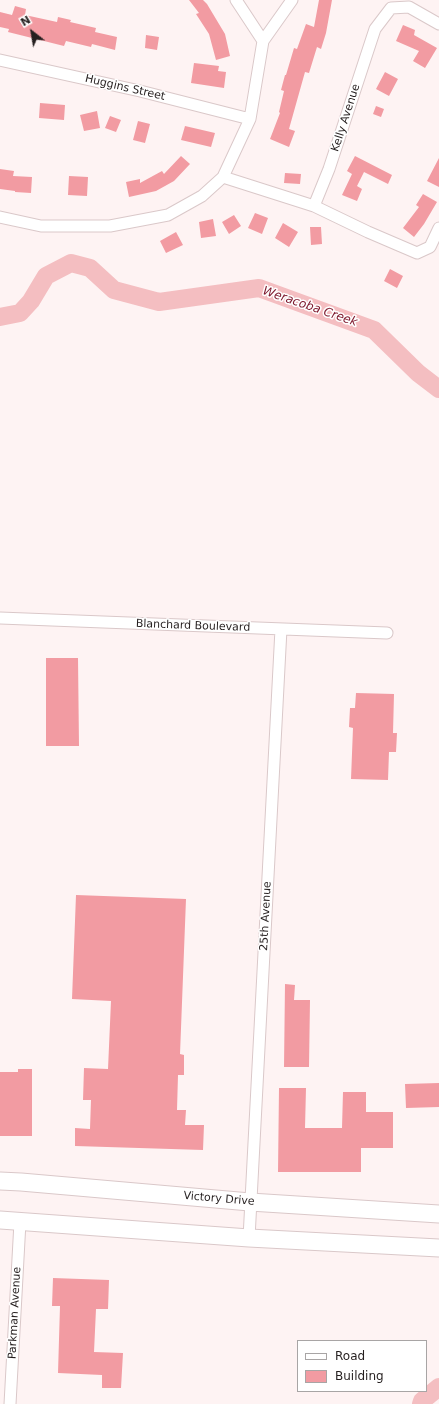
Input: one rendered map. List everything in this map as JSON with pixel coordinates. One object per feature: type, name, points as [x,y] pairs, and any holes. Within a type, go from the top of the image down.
[{"type":"highway","name":"Victory Drive","points":[[0,1181],[250,1202],[439,1214]]},
{"type":"highway","points":[[0,1220],[249,1238],[439,1248]]},
{"type":"street","points":[[236,0],[263,41]]},
{"type":"street","points":[[0,217],[41,226],[110,226],[168,216],[202,196],[223,177],[250,118],[263,41],[292,0]]},
{"type":"street","name":"Kelly Avenue","points":[[314,206],[329,169],[375,29],[392,8],[409,6],[439,24]]},
{"type":"street","name":"Huggins Street","points":[[0,60],[140,91],[250,118]]},
{"type":"street","points":[[223,177],[314,206],[368,232],[417,253],[430,247],[439,228]]},
{"type":"street","name":"Blanchard Boulevard","points":[[0,618],[387,633]]},
{"type":"street","name":"25th Avenue","points":[[249,1238],[281,629]]},
{"type":"street","name":"Parkman Avenue","points":[[10,1404],[20,1222]]},
{"type":"building","points":[[189,0],[203,0],[207,4],[225,34],[230,56],[216,60],[209,34],[196,14],[199,13]]},
{"type":"building","points":[[319,0],[332,0],[326,33],[321,49],[317,47],[309,73],[305,72],[289,129],[295,131],[289,147],[270,139],[280,113],[284,91],[281,90],[294,48],[297,49],[306,24],[314,27]]},
{"type":"building","points":[[15,6],[26,9],[25,15],[57,22],[58,17],[71,20],[70,22],[96,28],[95,32],[117,37],[115,50],[92,44],[91,47],[66,41],[64,46],[8,32],[9,29],[0,27],[0,12],[12,15]]},
{"type":"building","points":[[403,25],[415,30],[414,35],[437,48],[425,68],[413,61],[419,51],[396,41]]},
{"type":"building","points":[[146,35],[159,37],[157,50],[145,48]]},
{"type":"building","points":[[194,63],[219,66],[218,71],[226,72],[224,88],[191,83]]},
{"type":"building","points":[[385,72],[398,79],[389,96],[376,89]]},
{"type":"building","points":[[40,103],[65,105],[64,120],[39,118]]},
{"type":"building","points":[[376,106],[384,109],[381,117],[373,114]]},
{"type":"building","points":[[97,111],[100,128],[84,131],[80,115]]},
{"type":"building","points":[[110,116],[121,120],[116,132],[105,128]]},
{"type":"building","points":[[138,121],[150,124],[145,143],[133,140]]},
{"type":"building","points":[[185,126],[215,133],[211,147],[181,140]]},
{"type":"building","points":[[181,156],[190,164],[174,181],[156,191],[129,197],[126,182],[140,179],[140,183],[162,171],[164,174]]},
{"type":"building","points":[[355,156],[392,175],[388,184],[364,172],[357,186],[362,189],[357,201],[342,195],[352,174],[347,171]]},
{"type":"building","points":[[439,158],[439,187],[427,181]]},
{"type":"building","points":[[0,169],[14,171],[13,176],[32,177],[31,193],[0,189]]},
{"type":"building","points":[[285,173],[301,174],[300,184],[284,183]]},
{"type":"building","points":[[69,176],[88,177],[87,196],[68,195]]},
{"type":"building","points":[[423,194],[437,202],[424,224],[414,237],[403,228],[419,207],[416,205]]},
{"type":"building","points":[[255,213],[268,218],[262,234],[248,228]]},
{"type":"building","points":[[234,215],[241,226],[229,234],[222,222]]},
{"type":"building","points":[[213,219],[216,236],[201,238],[199,222]]},
{"type":"building","points":[[283,223],[298,232],[289,247],[275,238]]},
{"type":"building","points":[[310,227],[321,227],[322,244],[311,245]]},
{"type":"building","points":[[176,232],[183,245],[166,253],[160,241]]},
{"type":"building","points":[[390,269],[403,276],[397,288],[384,281]]},
{"type":"building","points":[[46,658],[78,658],[79,746],[46,746]]},
{"type":"building","points":[[356,693],[394,694],[393,733],[397,733],[396,752],[389,752],[388,780],[351,779],[353,728],[349,727],[350,708],[355,708]]},
{"type":"building","points":[[76,895],[186,899],[180,1054],[184,1055],[184,1075],[178,1075],[177,1110],[186,1110],[185,1125],[204,1125],[203,1150],[75,1146],[75,1128],[90,1129],[91,1100],[83,1100],[84,1068],[108,1069],[111,1001],[72,999]]},
{"type":"building","points":[[285,984],[295,985],[294,1000],[310,1000],[309,1067],[284,1067]]},
{"type":"building","points":[[18,1069],[32,1069],[32,1136],[0,1136],[0,1072],[18,1072]]},
{"type":"building","points":[[439,1083],[439,1107],[406,1108],[405,1084]]},
{"type":"building","points":[[279,1088],[306,1088],[305,1128],[342,1128],[343,1092],[366,1092],[366,1112],[393,1112],[393,1148],[361,1148],[361,1172],[278,1172]]},
{"type":"building","points":[[53,1278],[109,1280],[108,1309],[96,1309],[94,1352],[123,1353],[121,1388],[102,1388],[102,1375],[58,1373],[60,1306],[52,1306]]},
{"type":"waterway","name":"Weracoba Creek","points":[[0,317],[20,313],[31,301],[46,276],[71,263],[90,268],[114,290],[159,302],[259,288],[374,330],[418,373],[439,389]]},
{"type":"waterway","name":"Weracoba Creek","points":[[421,1404],[422,1401],[439,1387]]}]
